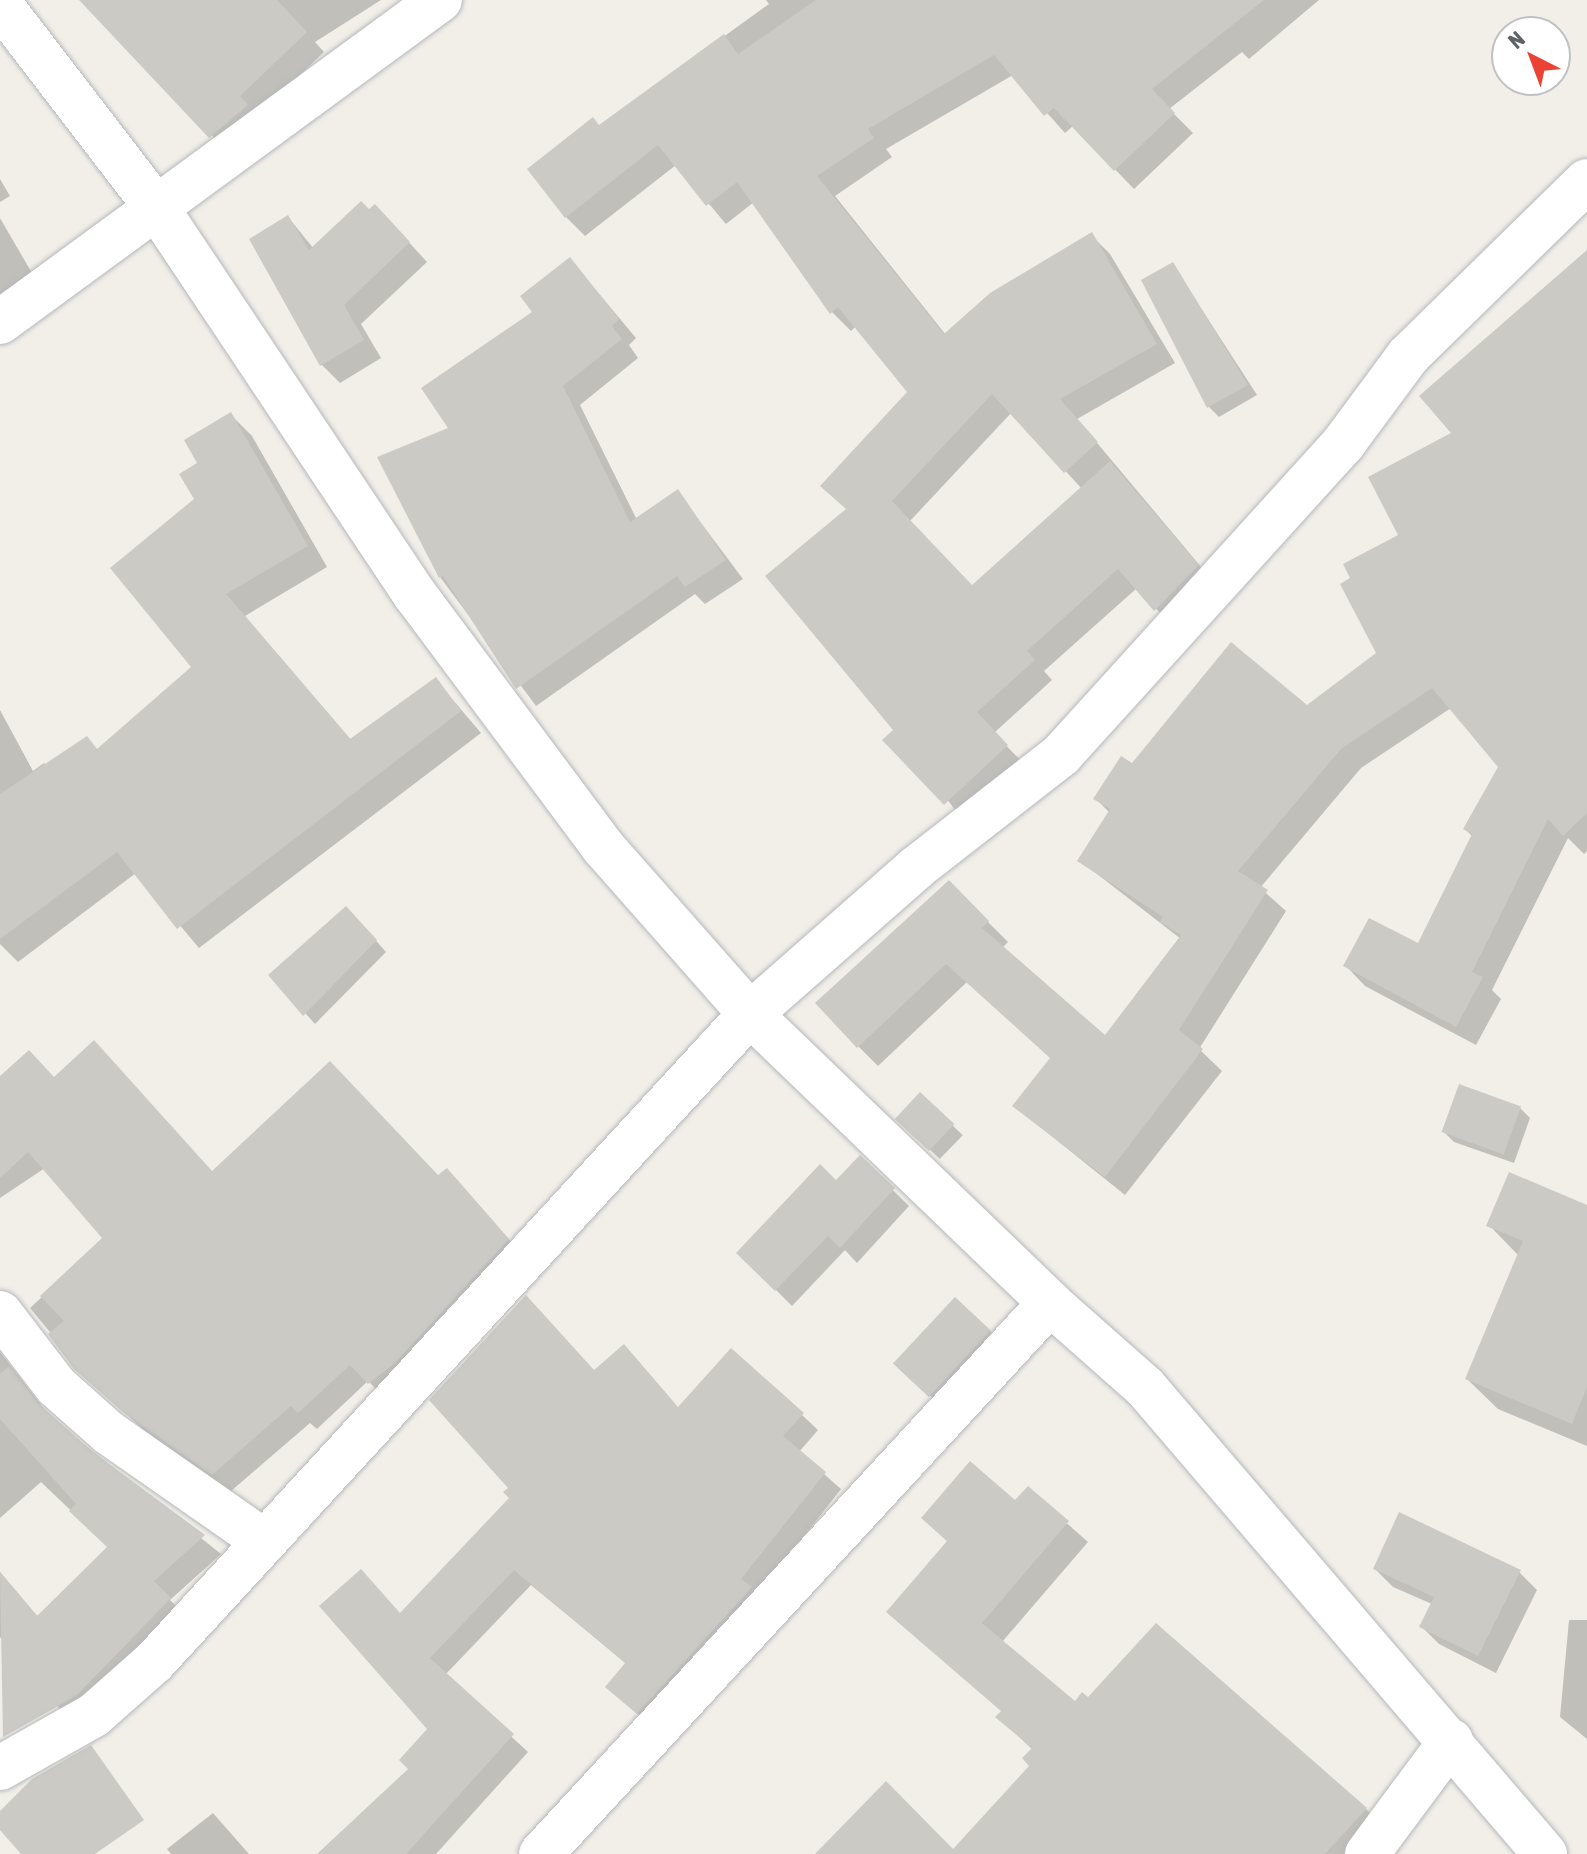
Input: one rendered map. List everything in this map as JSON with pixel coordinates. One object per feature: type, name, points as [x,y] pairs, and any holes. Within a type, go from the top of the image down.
[{"type":"street","points":[[0,322],[159,211],[440,0]]},
{"type":"street","points":[[0,4],[159,211],[416,596],[603,847],[750,1014],[1050,1303],[1145,1387],[1545,1854]]},
{"type":"street","points":[[0,1768],[94,1715],[154,1662],[750,1014],[916,868],[1061,755],[1343,444],[1408,356],[1587,181]]},
{"type":"street","points":[[541,1854],[1050,1303]]},
{"type":"street","points":[[0,1313],[56,1386],[109,1433],[264,1541]]},
{"type":"street","points":[[1367,1854],[1451,1741]]},
{"type":"building","points":[[79,0],[277,0],[307,32],[240,96],[248,105],[209,138]]},
{"type":"building","points":[[816,0],[1264,0],[1152,89],[1175,113],[1114,171],[1054,108],[1044,116],[994,55],[868,129],[874,138],[817,176],[944,334],[990,293],[1092,232],[1157,344],[1060,399],[1098,442],[1064,473],[992,394],[892,501],[972,585],[1110,461],[1199,565],[1154,611],[1118,569],[1027,651],[1035,660],[977,712],[1008,745],[944,805],[882,740],[893,730],[765,576],[846,509],[820,486],[907,392],[838,307],[830,314],[737,182],[706,206],[658,145],[565,218],[527,169],[593,117],[599,125],[724,34],[738,54]]},
{"type":"building","points":[[361,201],[369,209],[375,204],[410,242],[344,305],[364,340],[320,366],[249,239],[288,215],[309,250]]},
{"type":"building","points":[[1587,250],[1587,813],[1563,836],[1548,819],[1472,972],[1483,977],[1456,1027],[1343,966],[1369,918],[1418,943],[1472,834],[1463,829],[1498,767],[1432,688],[1341,749],[1238,871],[1268,890],[1179,1030],[1203,1049],[1105,1177],[1012,1106],[1050,1058],[946,964],[857,1048],[815,1003],[949,880],[989,921],[982,928],[1105,1035],[1181,935],[1160,922],[1163,917],[1077,861],[1110,809],[1093,799],[1121,756],[1132,763],[1231,642],[1307,705],[1376,653],[1340,584],[1350,578],[1343,564],[1398,535],[1368,477],[1451,433],[1419,396]]},
{"type":"building","points":[[570,257],[619,319],[612,326],[622,339],[563,386],[630,522],[678,489],[726,560],[685,587],[677,576],[516,689],[443,576],[439,578],[377,457],[448,428],[421,388],[532,312],[520,296]]},
{"type":"building","points":[[1173,262],[1248,385],[1207,408],[1141,280]]},
{"type":"building","points":[[231,412],[308,546],[226,594],[350,739],[436,677],[461,711],[177,929],[117,852],[0,939],[0,794],[87,736],[97,749],[191,667],[110,568],[194,499],[179,474],[197,463],[184,440]]},
{"type":"building","points":[[346,906],[377,940],[303,1016],[268,975]]},
{"type":"building","points":[[94,1040],[212,1171],[330,1061],[438,1175],[447,1168],[509,1239],[395,1363],[368,1384],[350,1365],[298,1413],[291,1406],[212,1475],[124,1413],[74,1369],[48,1334],[64,1321],[40,1296],[102,1238],[28,1152],[0,1178],[0,1076],[29,1050],[54,1077]]},
{"type":"building","points":[[1459,1084],[1521,1107],[1504,1154],[1442,1132]]},
{"type":"building","points":[[920,1092],[954,1124],[929,1151],[895,1119]]},
{"type":"building","points":[[860,1155],[895,1188],[840,1248],[828,1236],[775,1291],[736,1253],[820,1164],[836,1180]]},
{"type":"building","points":[[1509,1172],[1587,1205],[1587,1387],[1572,1424],[1465,1379],[1523,1241],[1486,1226]]},
{"type":"building","points":[[526,1295],[594,1370],[624,1344],[678,1407],[731,1348],[804,1413],[783,1436],[826,1472],[741,1579],[752,1587],[637,1714],[605,1687],[625,1663],[514,1570],[430,1658],[514,1734],[406,1854],[317,1854],[408,1769],[399,1760],[427,1729],[319,1606],[361,1569],[400,1613],[509,1498],[503,1492],[508,1488],[429,1400]]},
{"type":"building","points":[[955,1297],[991,1330],[929,1397],[893,1364]]},
{"type":"building","points":[[9,1366],[39,1404],[93,1452],[205,1535],[154,1581],[171,1598],[76,1696],[3,1737],[0,1572],[37,1616],[107,1547],[69,1511],[76,1504],[0,1419],[0,1374]]},
{"type":"building","points":[[970,1461],[1015,1500],[1028,1486],[1069,1521],[982,1623],[1075,1701],[1082,1692],[1088,1697],[1156,1623],[1367,1808],[1325,1854],[815,1854],[886,1781],[953,1849],[1029,1766],[1022,1758],[1032,1748],[995,1717],[1001,1711],[886,1612],[947,1541],[921,1518]]},
{"type":"building","points":[[1399,1512],[1521,1570],[1478,1656],[1419,1627],[1434,1597],[1373,1569]]},
{"type":"building","points":[[91,1745],[144,1820],[95,1854],[21,1854],[0,1830],[0,1811],[32,1779]]}]
